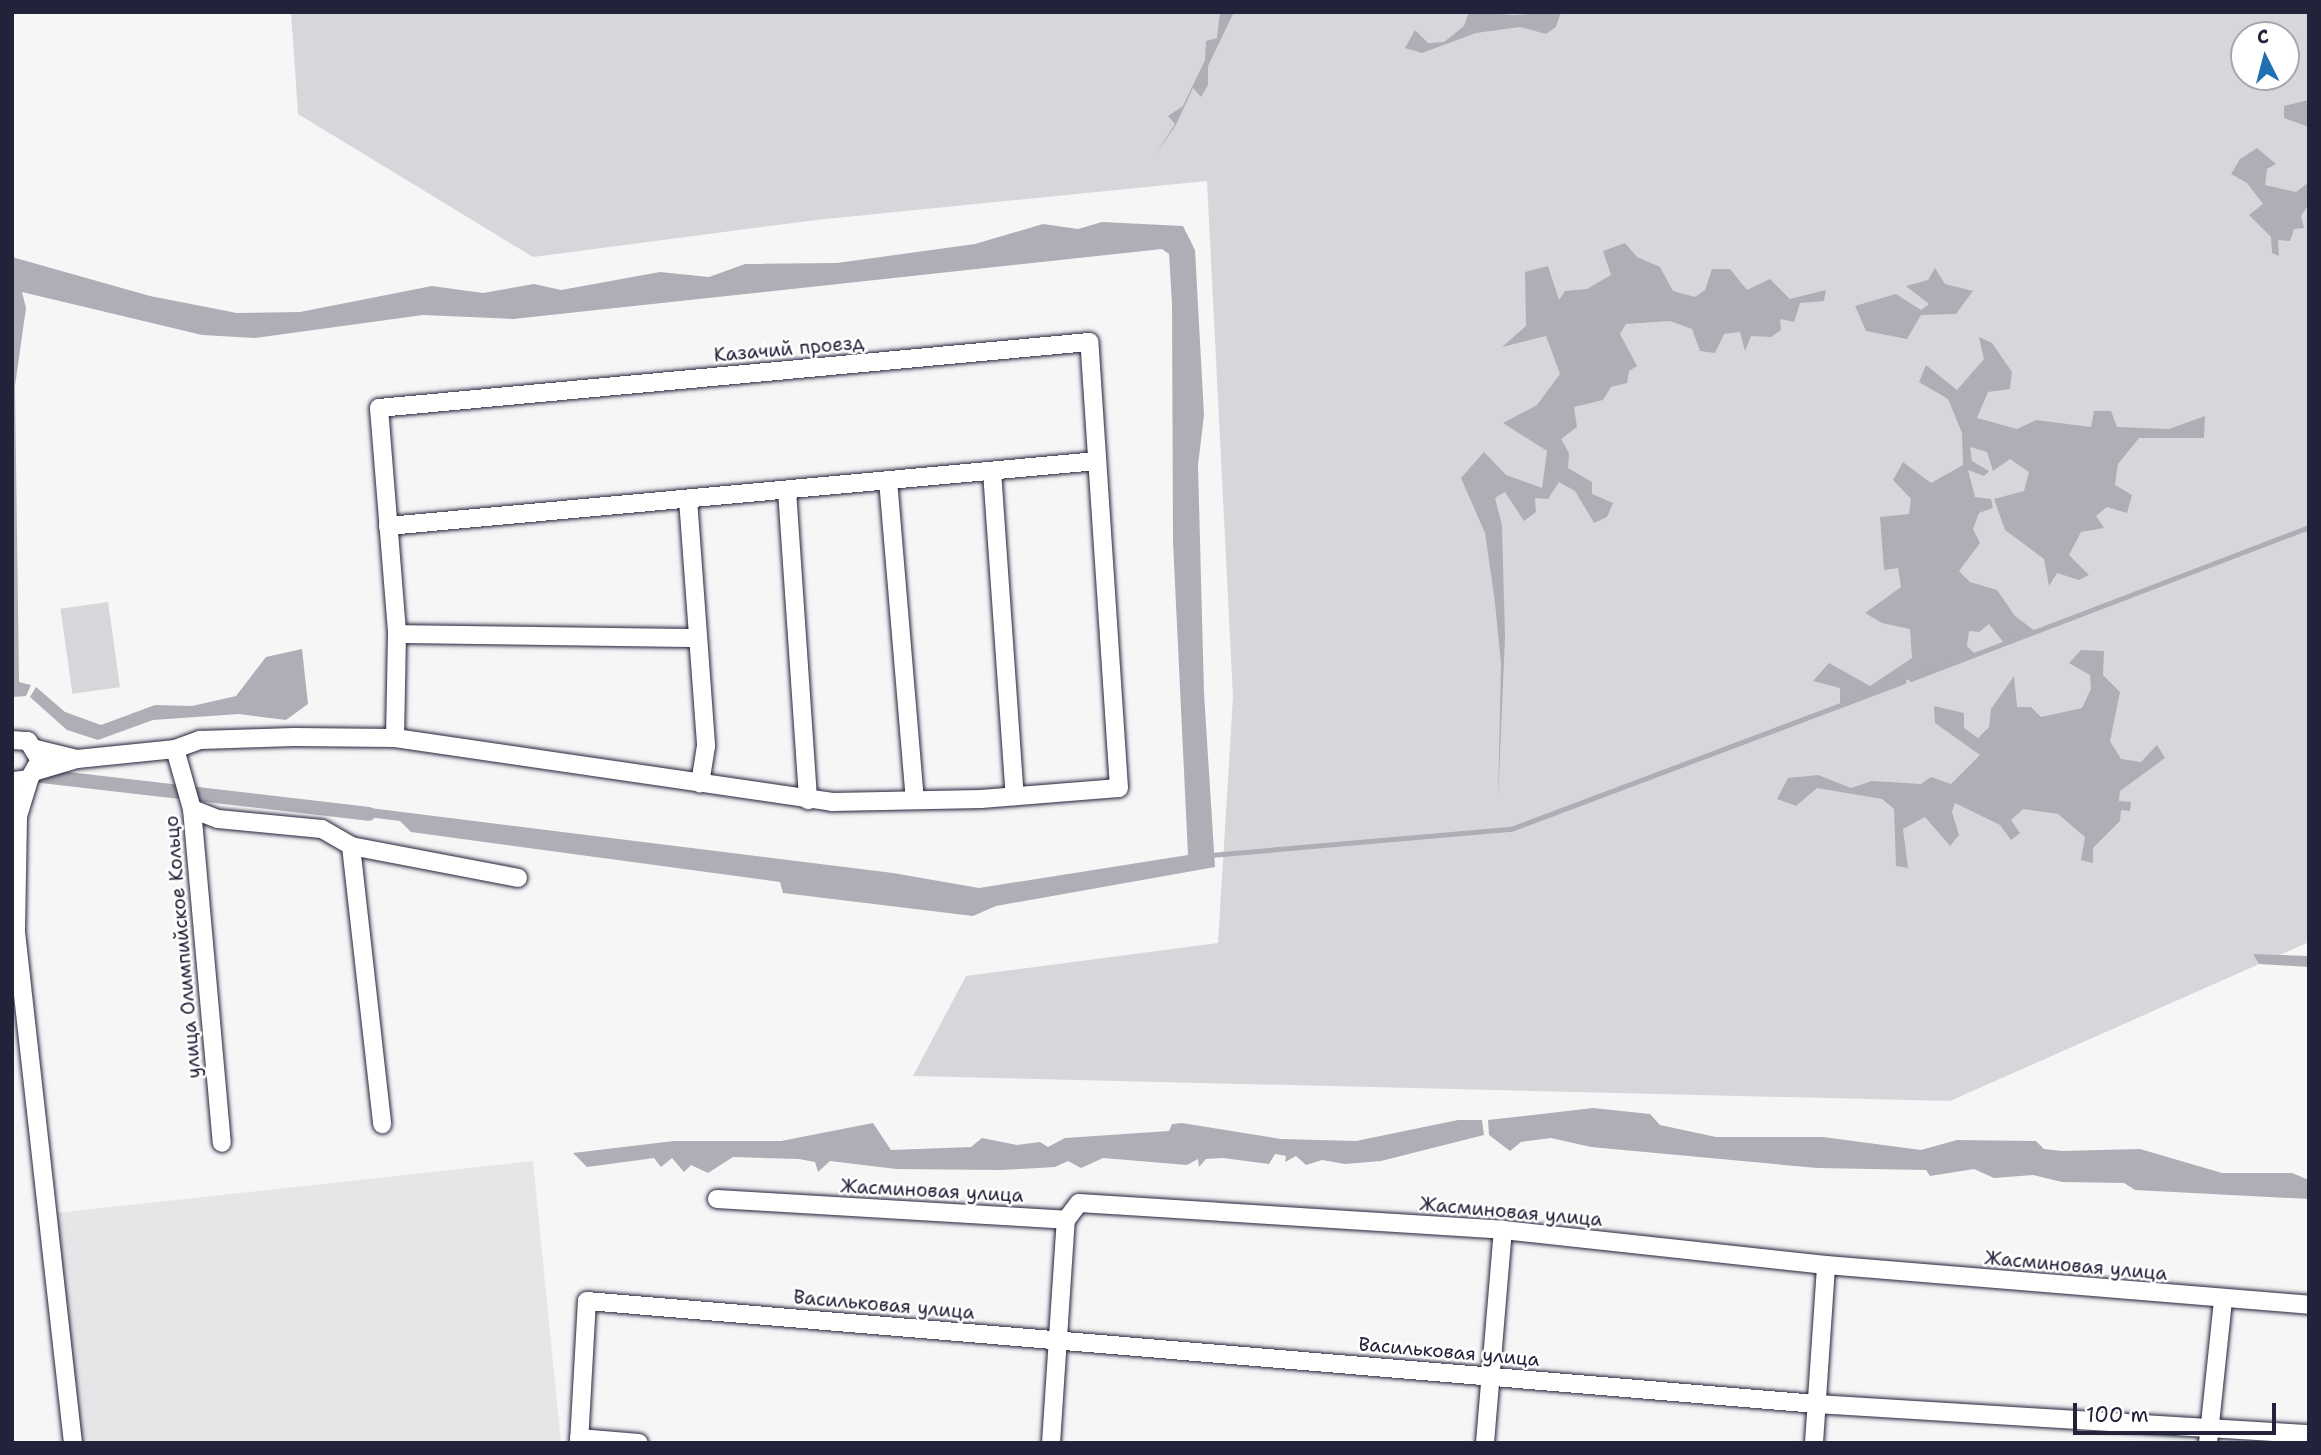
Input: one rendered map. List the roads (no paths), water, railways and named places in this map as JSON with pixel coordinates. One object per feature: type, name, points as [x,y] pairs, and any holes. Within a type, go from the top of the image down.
[{"type":"street","name":"Казачий проезд","points":[[395,738],[397,634],[379,408],[1089,342],[1119,788],[1015,796]]},
{"type":"street","points":[[388,526],[1097,461]]},
{"type":"street","points":[[26,777],[77,759],[174,749],[200,740],[395,738],[808,800],[1015,796],[992,471]]},
{"type":"street","points":[[888,480],[915,800]]},
{"type":"street","points":[[788,489],[808,800]]},
{"type":"street","points":[[688,499],[706,746],[700,785]]},
{"type":"street","points":[[397,634],[698,638]]},
{"type":"street","points":[[12,740],[28,741],[36,749],[77,759]]},
{"type":"street","points":[[36,749],[26,777],[18,816],[14,932],[73,1443]]},
{"type":"street","name":"улица Олимпийское Кольцо","points":[[174,749],[192,809],[222,1143]]},
{"type":"street","points":[[12,797],[18,816]]},
{"type":"street","points":[[192,809],[218,819],[322,829],[351,846],[518,878]]},
{"type":"street","points":[[351,846],[382,1124]]},
{"type":"street","name":"Жасминовая улица","points":[[717,1199],[1066,1220],[1079,1203],[1503,1230],[1826,1265],[2223,1300],[2309,1305]]},
{"type":"street","points":[[1051,1443],[1066,1220]]},
{"type":"street","points":[[1485,1443],[1503,1230]]},
{"type":"street","points":[[1814,1443],[1826,1265]]},
{"type":"street","points":[[2209,1435],[2223,1300]]},
{"type":"street","name":"Васильковая улица","points":[[579,1440],[587,1301],[2209,1435],[2309,1434]]},
{"type":"street","points":[[579,1440],[639,1443]]},
{"type":"waterway","points":[[1911,679],[2309,527]]},
{"type":"waterway","points":[[1211,855],[1511,829],[1903,682]]},
{"type":"waterway","points":[[33,775],[369,814]]}]
